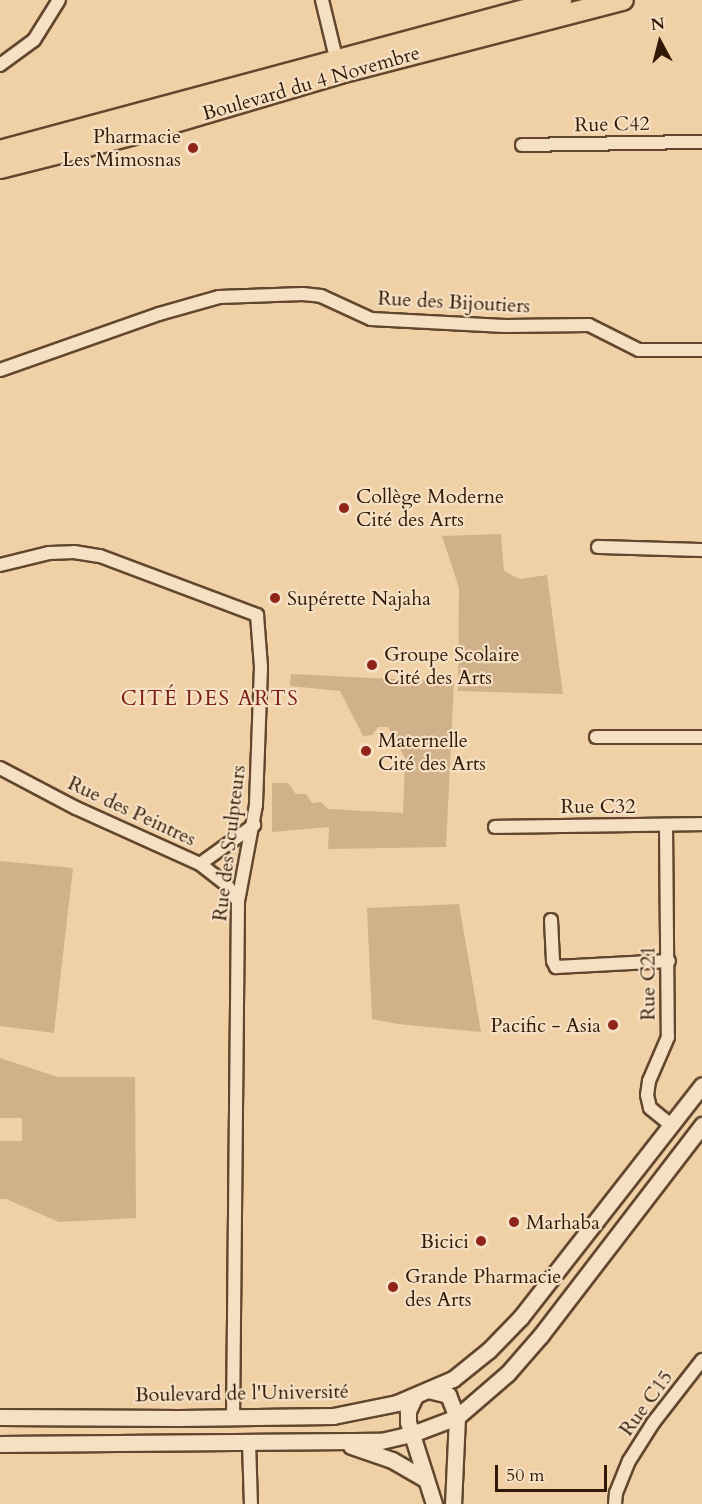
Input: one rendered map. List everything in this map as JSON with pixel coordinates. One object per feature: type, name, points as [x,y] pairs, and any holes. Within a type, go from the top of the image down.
[{"type":"main road","name":"Boulevard du 4 Novembre","points":[[0,168],[131,135],[338,66],[561,0]]},
{"type":"main road","name":"Boulevard du 4 Novembre","points":[[0,151],[242,87],[623,0]]},
{"type":"street","points":[[0,65],[34,40],[59,0]]},
{"type":"street","points":[[322,0],[338,66]]},
{"type":"street","name":"Rue C42","points":[[522,145],[702,142]]},
{"type":"street","name":"Rue des Bijoutiers","points":[[0,370],[159,314],[219,297],[321,296],[371,319],[506,326],[589,325],[639,350],[702,350]]},
{"type":"street","points":[[598,547],[702,550]]},
{"type":"street","name":"Rue des Sculpteurs","points":[[0,565],[49,553],[74,552],[100,556],[257,615],[261,667],[254,825],[238,901],[233,1418]]},
{"type":"street","points":[[596,737],[702,737]]},
{"type":"street","name":"Rue des Peintres","points":[[0,768],[76,808],[200,864],[226,884],[238,901]]},
{"type":"street","name":"Rue C32","points":[[495,827],[702,824]]},
{"type":"street","points":[[200,864],[254,825]]},
{"type":"street","name":"Rue C21","points":[[666,825],[668,1037],[649,1081],[647,1095],[650,1108],[671,1125]]},
{"type":"street","points":[[551,920],[553,961],[556,967],[669,961]]},
{"type":"street","name":"Boulevard de l'Université","points":[[0,1417],[333,1416],[375,1409],[422,1393],[453,1379],[474,1364],[521,1317],[702,1085]]},
{"type":"street","points":[[0,1444],[381,1441],[412,1434],[457,1417],[508,1373],[541,1335],[702,1125]]},
{"type":"street","name":"Rue C15","points":[[615,1504],[616,1493],[629,1461],[653,1423],[702,1360]]},
{"type":"street","points":[[434,1504],[407,1416],[422,1393],[448,1395],[457,1417],[453,1504]]},
{"type":"street","points":[[249,1442],[251,1504]]},
{"type":"street","points":[[339,1442],[384,1456],[426,1480]]},
{"type":"shaded area","points":[[501,534],[504,571],[520,579],[547,575],[563,694],[458,691],[459,588],[442,536]]},
{"type":"shaded area","points":[[291,674],[454,682],[446,847],[328,849],[329,827],[272,832],[272,783],[288,783],[296,794],[306,794],[312,803],[321,802],[328,809],[403,813],[405,758],[388,727],[378,727],[372,735],[363,736],[340,691],[290,686]]},
{"type":"shaded area","points":[[0,861],[73,868],[54,1033],[0,1026]]},
{"type":"shaded area","points":[[459,904],[481,1032],[398,1024],[372,1019],[367,908]]},
{"type":"shaded area","points":[[0,1058],[58,1077],[135,1077],[136,1218],[59,1222],[6,1199],[0,1199],[0,1141],[22,1141],[22,1118],[0,1118]]},
{"type":"place","name":"Pharmacie Les Mimosnas","points":[[193,148]]},
{"type":"place","name":"Collège Moderne Cité des Arts","points":[[344,508]]},
{"type":"place","name":"Supérette Najaha","points":[[275,598]]},
{"type":"place","name":"Groupe Scolaire Cité des Arts","points":[[372,665]]},
{"type":"place","name":"Maternelle Cité des Arts","points":[[366,751]]},
{"type":"place","name":"Pacific - Asia","points":[[613,1025]]},
{"type":"place","name":"Marhaba","points":[[514,1222]]},
{"type":"place","name":"Bicici","points":[[481,1241]]},
{"type":"place","name":"Grande Pharmacie des Arts","points":[[393,1287]]},
{"type":"district","name":"CITÉ DES ARTS","points":[[210,699]]}]
